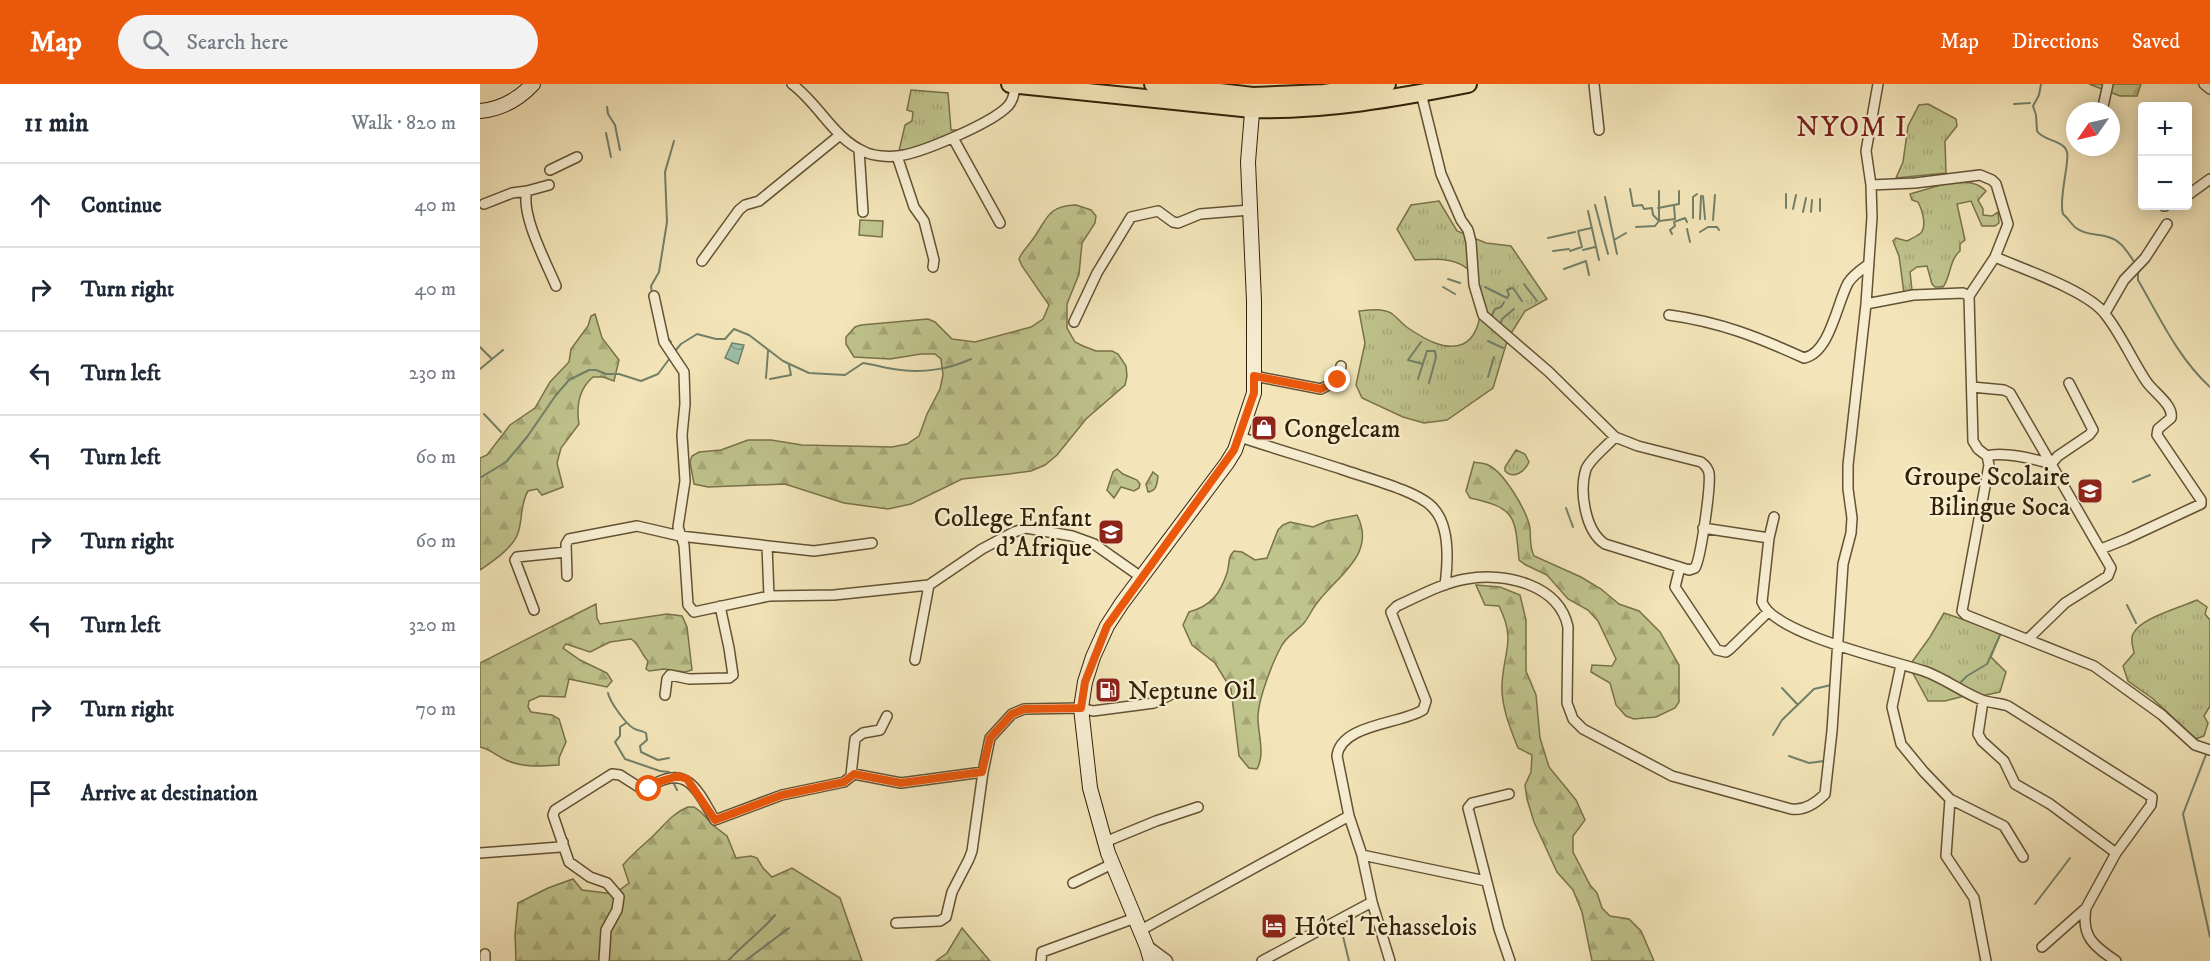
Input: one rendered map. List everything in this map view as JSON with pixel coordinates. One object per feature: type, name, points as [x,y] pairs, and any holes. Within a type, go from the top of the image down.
[{"type":"highway","points":[[1010,84],[1252,102],[1284,110],[1421,93],[1468,84]]},
{"type":"highway","points":[[1154,84],[1232,88],[1252,102],[1324,93],[1342,87],[1387,84]]},
{"type":"main road","points":[[480,111],[504,105],[518,98],[533,84]]},
{"type":"main road","points":[[1151,961],[1112,864],[1090,788],[1081,708],[1085,682],[1107,626],[1227,463],[1240,437],[1254,393],[1254,301],[1248,162],[1252,102]]},
{"type":"street","points":[[792,84],[803,92],[840,135],[859,149],[872,154],[897,156],[953,138],[1002,111],[1010,104],[1014,96],[1015,85]]},
{"type":"street","points":[[1594,84],[1599,130]]},
{"type":"street","points":[[1390,961],[1372,902],[1362,855],[1348,816],[1337,756],[1340,745],[1349,737],[1368,728],[1419,712],[1425,706],[1426,700],[1391,612],[1397,606],[1446,585],[1476,578],[1513,580],[1533,586],[1558,603],[1568,627],[1567,703],[1573,719],[1583,729],[1672,776],[1796,810],[1805,808],[1823,796],[1827,790],[1843,564],[1851,533],[1852,518],[1848,489],[1848,465],[1866,304],[1872,217],[1872,185],[1866,151],[1878,84]]},
{"type":"street","points":[[2104,102],[2109,84]]},
{"type":"street","points":[[2204,84],[2210,89]]},
{"type":"street","points":[[1421,93],[1441,174],[1461,220],[1468,230],[1474,285],[1484,315],[1550,372],[1615,437],[1705,465],[1709,475],[1697,566],[1689,570],[1605,543],[1600,540],[1593,529],[1584,501],[1587,466],[1615,437]]},
{"type":"street","points":[[702,261],[721,233],[745,205],[759,201],[840,135]]},
{"type":"street","points":[[953,138],[1000,223]]},
{"type":"street","points":[[859,149],[863,212]]},
{"type":"street","points":[[897,156],[915,207],[924,221],[934,260],[933,267]]},
{"type":"street","points":[[550,170],[577,157]]},
{"type":"street","points":[[1872,185],[1915,183],[1980,175],[1996,184],[2008,224],[1995,257],[1969,296]]},
{"type":"street","points":[[2192,192],[2210,179]]},
{"type":"street","points":[[484,204],[513,193],[549,185]]},
{"type":"street","points":[[526,191],[525,199],[532,232],[556,286]]},
{"type":"street","points":[[1074,322],[1097,273],[1131,217],[1158,211],[1178,223],[1200,214],[1250,210]]},
{"type":"street","points":[[2105,313],[2124,280],[2145,258],[2167,224]]},
{"type":"street","points":[[1995,257],[2054,282],[2096,304],[2105,313],[2145,380],[2171,409],[2171,418],[2157,433],[2201,502],[2199,506],[2101,549]]},
{"type":"street","points":[[1670,315],[1695,318],[1753,334],[1804,358],[1809,357],[1816,353],[1833,325],[1849,281],[1869,264]]},
{"type":"street","points":[[1866,304],[1913,295],[1963,293],[1971,300],[1973,441],[1977,449],[1987,456],[1989,465],[1962,611],[1966,615],[2094,666],[2162,715],[2195,745],[2210,750]]},
{"type":"street","points":[[654,296],[667,347],[684,372],[685,404],[682,435],[685,481],[678,527],[684,545],[690,609],[697,612],[769,596],[834,595],[929,585],[982,549],[1026,528],[1072,536],[1094,544],[1141,578]]},
{"type":"street","points":[[1254,376],[1321,389],[1338,380],[1341,366]]},
{"type":"street","points":[[2051,464],[2058,456],[2093,430],[2068,384]]},
{"type":"street","points":[[1972,387],[2004,390],[2010,393],[2110,563],[2110,573],[2065,603],[2028,639]]},
{"type":"street","points":[[1240,437],[1401,489],[1431,505],[1440,519],[1447,545],[1449,559],[1446,585]]},
{"type":"street","points":[[1987,456],[1996,454],[2041,460],[2051,464]]},
{"type":"street","points":[[1774,517],[1769,538],[1762,602],[1768,612],[1796,630],[1938,677],[1983,701],[2008,706],[2152,797],[2151,805],[2116,854],[2086,908],[2042,947]]},
{"type":"street","points":[[567,576],[566,544],[572,537],[637,526],[680,536],[820,552],[872,543]]},
{"type":"street","points":[[1703,528],[1769,538]]},
{"type":"street","points":[[767,546],[769,596]]},
{"type":"street","points":[[534,610],[515,560],[517,557],[566,552]]},
{"type":"street","points":[[1680,567],[1675,587],[1717,650],[1726,652],[1768,612]]},
{"type":"street","points":[[915,660],[929,585]]},
{"type":"street","points":[[664,694],[670,675],[689,679],[729,678],[732,675],[720,606]]},
{"type":"street","points":[[1901,664],[1892,707],[1900,740],[1923,772],[1950,799],[2004,826],[2023,857]]},
{"type":"street","points":[[896,923],[940,921],[946,917],[952,892],[972,851],[982,772],[990,738],[1012,714],[1024,709],[1081,708],[1093,711],[1146,704],[1172,694]]},
{"type":"street","points":[[1983,701],[1977,728],[1978,734],[1982,741],[2004,761],[2015,784],[2050,804],[2116,854]]},
{"type":"street","points":[[604,961],[606,930],[617,910],[619,897],[608,884],[590,877],[569,862],[552,817],[555,810],[615,774],[645,791],[658,782],[678,776],[687,779],[715,820],[782,795],[844,782],[851,775],[855,739],[863,733],[880,730],[887,716]]},
{"type":"street","points":[[851,775],[901,783],[982,772]]},
{"type":"street","points":[[1509,794],[1472,804],[1468,808],[1486,881],[1510,961]]},
{"type":"street","points":[[1950,799],[1946,856],[1974,898],[1986,961]]},
{"type":"street","points":[[1105,842],[1197,807]]},
{"type":"street","points":[[1041,961],[1042,952],[1098,933],[1138,924],[1348,816]]},
{"type":"street","points":[[480,853],[560,847],[563,842]]},
{"type":"street","points":[[1362,855],[1486,881]]},
{"type":"street","points":[[1073,883],[1112,864]]},
{"type":"street","points":[[1262,961],[1372,902]]},
{"type":"street","points":[[2086,908],[2090,941],[2116,961]]},
{"type":"street","points":[[1147,947],[1166,961]]},
{"type":"green space","points":[[2089,84],[2141,84],[2137,96],[2120,96]]},
{"type":"green space","points":[[911,90],[948,93],[951,130],[958,130],[959,135],[945,145],[899,151],[905,125],[912,121],[913,112],[907,110]]},
{"type":"green space","points":[[1928,104],[1956,119],[1957,126],[1945,141],[1946,173],[1896,178],[1903,162],[1908,126],[1919,105]]},
{"type":"green space","points":[[1951,182],[1970,183],[1982,187],[1986,191],[1978,200],[1983,209],[1983,215],[1992,216],[1998,212],[1999,223],[1995,226],[1982,226],[1971,201],[1957,204],[1965,240],[1960,244],[1960,251],[1954,259],[1946,283],[1943,287],[1935,287],[1927,266],[1917,267],[1910,272],[1912,290],[1904,293],[1899,256],[1893,241],[1896,238],[1907,241],[1921,233],[1924,226],[1920,205],[1912,200],[1910,194]]},
{"type":"green space","points":[[1439,201],[1457,231],[1486,243],[1511,246],[1547,299],[1525,311],[1508,338],[1493,388],[1447,420],[1424,423],[1403,417],[1362,398],[1356,385],[1365,343],[1359,311],[1387,311],[1414,332],[1442,345],[1456,346],[1471,338],[1476,329],[1481,306],[1472,274],[1465,267],[1454,262],[1441,259],[1415,260],[1397,229],[1411,205]]},
{"type":"green space","points":[[1076,205],[1091,210],[1096,216],[1095,223],[1082,243],[1079,274],[1067,304],[1067,328],[1075,342],[1096,351],[1112,351],[1118,354],[1126,366],[1127,376],[1125,385],[1086,419],[1057,455],[1045,465],[1031,471],[962,479],[911,504],[888,509],[844,503],[785,484],[708,487],[694,484],[690,462],[692,456],[699,452],[721,450],[748,440],[771,440],[802,445],[892,447],[907,444],[919,436],[940,389],[943,375],[941,359],[935,354],[890,359],[854,357],[846,344],[846,337],[855,327],[861,325],[928,319],[935,322],[952,339],[975,342],[1031,327],[1043,319],[1049,305],[1019,259],[1049,214],[1059,208]]},
{"type":"green space","points":[[860,220],[883,221],[882,237],[859,235]]},
{"type":"green space","points":[[595,314],[602,338],[619,360],[614,381],[603,377],[593,377],[584,387],[578,404],[579,424],[561,448],[557,463],[563,487],[542,495],[537,489],[528,491],[520,527],[512,544],[480,570],[480,458],[487,455],[510,425],[535,408],[550,382],[569,362],[571,349],[588,326],[591,316]]},
{"type":"green space","points":[[1516,450],[1525,454],[1529,462],[1522,471],[1512,475],[1505,471],[1505,467]]},
{"type":"green space","points":[[1474,462],[1486,464],[1501,475],[1520,502],[1530,528],[1534,556],[1581,577],[1601,589],[1619,604],[1639,611],[1660,632],[1679,665],[1679,702],[1675,708],[1656,717],[1634,719],[1626,716],[1616,705],[1610,683],[1591,672],[1592,665],[1612,666],[1616,659],[1598,621],[1588,610],[1568,599],[1547,575],[1519,560],[1514,524],[1505,510],[1470,498],[1466,491]]},
{"type":"green space","points":[[1117,469],[1140,484],[1139,488],[1134,491],[1121,487],[1114,498],[1107,490],[1113,472]]},
{"type":"green space","points":[[1153,472],[1158,476],[1157,484],[1153,490],[1148,492],[1146,484]]},
{"type":"green space","points":[[1357,515],[1362,529],[1359,553],[1317,603],[1304,623],[1284,642],[1275,660],[1259,707],[1260,763],[1257,769],[1249,768],[1239,756],[1231,689],[1215,663],[1192,645],[1183,625],[1189,612],[1209,603],[1218,593],[1234,551],[1242,552],[1255,560],[1267,558],[1278,530],[1283,525],[1290,522],[1313,527],[1327,521]]},
{"type":"green space","points":[[1476,585],[1500,587],[1520,595],[1526,620],[1526,671],[1536,695],[1540,738],[1549,767],[1576,800],[1585,820],[1573,836],[1573,852],[1590,885],[1597,893],[1602,908],[1610,916],[1629,919],[1641,931],[1654,961],[1592,961],[1582,912],[1573,890],[1557,872],[1534,822],[1527,799],[1525,785],[1531,772],[1532,755],[1518,748],[1503,700],[1503,672],[1508,645],[1504,618],[1499,606],[1485,605]]},
{"type":"green space","points":[[2197,600],[2207,607],[2205,614],[2210,620],[2210,706],[2204,716],[2208,723],[2204,736],[2196,739],[2152,698],[2128,681],[2123,666],[2134,653],[2132,638],[2137,628],[2152,618]]},
{"type":"green space","points":[[596,604],[600,624],[667,614],[682,616],[687,627],[692,670],[685,672],[664,669],[649,671],[646,669],[648,661],[631,639],[610,642],[590,652],[566,644],[563,648],[580,660],[607,673],[612,681],[607,687],[569,679],[565,697],[540,696],[529,701],[528,707],[531,712],[552,715],[559,719],[566,742],[559,758],[559,765],[519,764],[480,747],[480,663]]},
{"type":"green space","points":[[1944,613],[2001,632],[1991,657],[2006,672],[2000,692],[1981,696],[1972,694],[1945,701],[1928,701],[1909,666]]},
{"type":"green space","points":[[688,807],[694,807],[701,812],[727,836],[736,858],[751,856],[757,858],[772,877],[792,868],[840,898],[862,961],[516,961],[515,935],[518,903],[573,879],[582,890],[614,894],[629,883],[623,865],[672,817]]},
{"type":"green space","points":[[962,928],[990,961],[936,961],[947,953]]},
{"type":"water","points":[[732,343],[744,345],[738,364],[725,358]]},
{"type":"waterway","points":[[2041,84],[2039,95],[2033,106],[2037,131],[2044,137],[2062,145],[2067,153],[2062,196],[2063,214],[2080,230],[2117,241],[2135,263]]},
{"type":"waterway","points":[[2014,104],[2030,103]]},
{"type":"waterway","points":[[607,107],[608,114],[615,125],[620,150]]},
{"type":"waterway","points":[[606,133],[611,157]]},
{"type":"waterway","points":[[652,293],[651,286],[659,272],[667,222],[665,172],[674,141]]},
{"type":"waterway","points":[[1630,189],[1633,206],[1642,205],[1644,209],[1652,208],[1653,215],[1659,221]]},
{"type":"waterway","points":[[1659,191],[1659,221]]},
{"type":"waterway","points":[[1658,208],[1679,204],[1679,191]]},
{"type":"waterway","points":[[1693,218],[1693,197],[1697,194]]},
{"type":"waterway","points":[[1786,194],[1786,208]]},
{"type":"waterway","points":[[1713,220],[1715,195]]},
{"type":"waterway","points":[[1793,209],[1796,195]]},
{"type":"waterway","points":[[1700,219],[1701,196]]},
{"type":"waterway","points":[[1703,196],[1705,219]]},
{"type":"waterway","points":[[1605,197],[1617,254]]},
{"type":"waterway","points":[[1803,212],[1806,198]]},
{"type":"waterway","points":[[1820,199],[1820,211]]},
{"type":"waterway","points":[[1811,212],[1812,200]]},
{"type":"waterway","points":[[1595,205],[1608,254]]},
{"type":"waterway","points":[[1636,227],[1655,226],[1659,221],[1675,219],[1674,205]]},
{"type":"waterway","points":[[1588,211],[1599,260]]},
{"type":"waterway","points":[[1672,234],[1670,230],[1675,226],[1674,222],[1685,218],[1687,222]]},
{"type":"waterway","points":[[1700,232],[1708,227],[1717,227],[1719,230]]},
{"type":"waterway","points":[[1570,251],[1582,247],[1578,231],[1591,228]]},
{"type":"waterway","points":[[1687,229],[1690,242]]},
{"type":"waterway","points":[[1548,238],[1575,232]]},
{"type":"waterway","points":[[1614,240],[1626,233]]},
{"type":"waterway","points":[[1583,250],[1595,247]]},
{"type":"waterway","points":[[1553,251],[1569,249]]},
{"type":"waterway","points":[[1564,269],[1586,261],[1589,275]]},
{"type":"waterway","points":[[2138,271],[2138,280],[2170,336],[2188,363],[2210,387]]},
{"type":"waterway","points":[[1448,279],[1460,283]]},
{"type":"waterway","points":[[1524,284],[1537,301]]},
{"type":"waterway","points":[[1443,287],[1455,294]]},
{"type":"waterway","points":[[1485,287],[1507,298],[1509,295],[1507,290],[1512,288]]},
{"type":"waterway","points":[[1513,288],[1522,301]]},
{"type":"waterway","points":[[1491,317],[1495,309],[1501,307],[1504,302]]},
{"type":"waterway","points":[[1500,326],[1502,319],[1514,309]]},
{"type":"waterway","points":[[675,351],[681,344],[697,334],[725,339],[734,329],[749,335],[783,361],[809,373],[845,375],[863,363],[909,371],[927,370],[945,368],[971,359]]},
{"type":"waterway","points":[[667,337],[671,342]]},
{"type":"waterway","points":[[1488,341],[1503,348]]},
{"type":"waterway","points":[[1421,342],[1408,360],[1423,364]]},
{"type":"waterway","points":[[480,347],[492,359]]},
{"type":"waterway","points":[[480,369],[503,350]]},
{"type":"waterway","points":[[766,378],[768,351]]},
{"type":"waterway","points":[[1418,379],[1427,351],[1435,351],[1436,357],[1429,383]]},
{"type":"waterway","points":[[1488,377],[1494,357]]},
{"type":"waterway","points":[[480,478],[506,462],[569,380],[589,370],[596,370],[641,381],[658,374],[670,358]]},
{"type":"waterway","points":[[770,379],[791,375],[789,365]]},
{"type":"waterway","points":[[484,414],[501,432]]},
{"type":"waterway","points":[[2133,482],[2150,475]]},
{"type":"waterway","points":[[1566,508],[1573,527]]},
{"type":"waterway","points":[[2127,605],[2136,623]]},
{"type":"waterway","points":[[1959,684],[1967,676],[1987,664],[2001,633]]},
{"type":"waterway","points":[[1773,735],[1782,720],[1814,689],[1831,685]]},
{"type":"waterway","points":[[1782,688],[1798,705]]},
{"type":"waterway","points":[[608,693],[626,722],[646,733],[647,740],[640,746],[641,752],[658,760],[669,758]]},
{"type":"waterway","points":[[626,723],[620,727],[620,736],[615,742],[625,759],[669,772],[672,777]]},
{"type":"waterway","points":[[2207,752],[2183,814],[2210,937]]},
{"type":"waterway","points":[[1789,756],[1809,763],[1824,761]]},
{"type":"waterway","points":[[673,782],[677,790]]},
{"type":"waterway","points":[[2035,904],[2070,858]]},
{"type":"waterway","points":[[728,961],[775,915]]},
{"type":"waterway","points":[[1340,924],[1349,961]]},
{"type":"waterway","points":[[745,961],[789,928]]},
{"type":"place","name":"Congelcam","points":[[1264,428]]},
{"type":"place","name":"Groupe Scolaire Bilingue Soca","points":[[2090,491]]},
{"type":"place","name":"College Enfant d'Afrique","points":[[1111,532]]},
{"type":"place","name":"Neptune Oil","points":[[1108,690]]},
{"type":"place","name":"Hôtel Tehasselois","points":[[1274,926]]},
{"type":"district","name":"NYOM I","points":[[1852,126]]},
{"type":"route","points":[[649,789],[658,782],[678,776],[687,779],[694,786],[715,820],[782,795],[844,782],[854,774],[901,783],[982,772],[992,734],[1012,714],[1024,709],[1081,708],[1085,682],[1107,626],[1227,463],[1234,450],[1254,393],[1254,376],[1321,389],[1338,380]]}]
